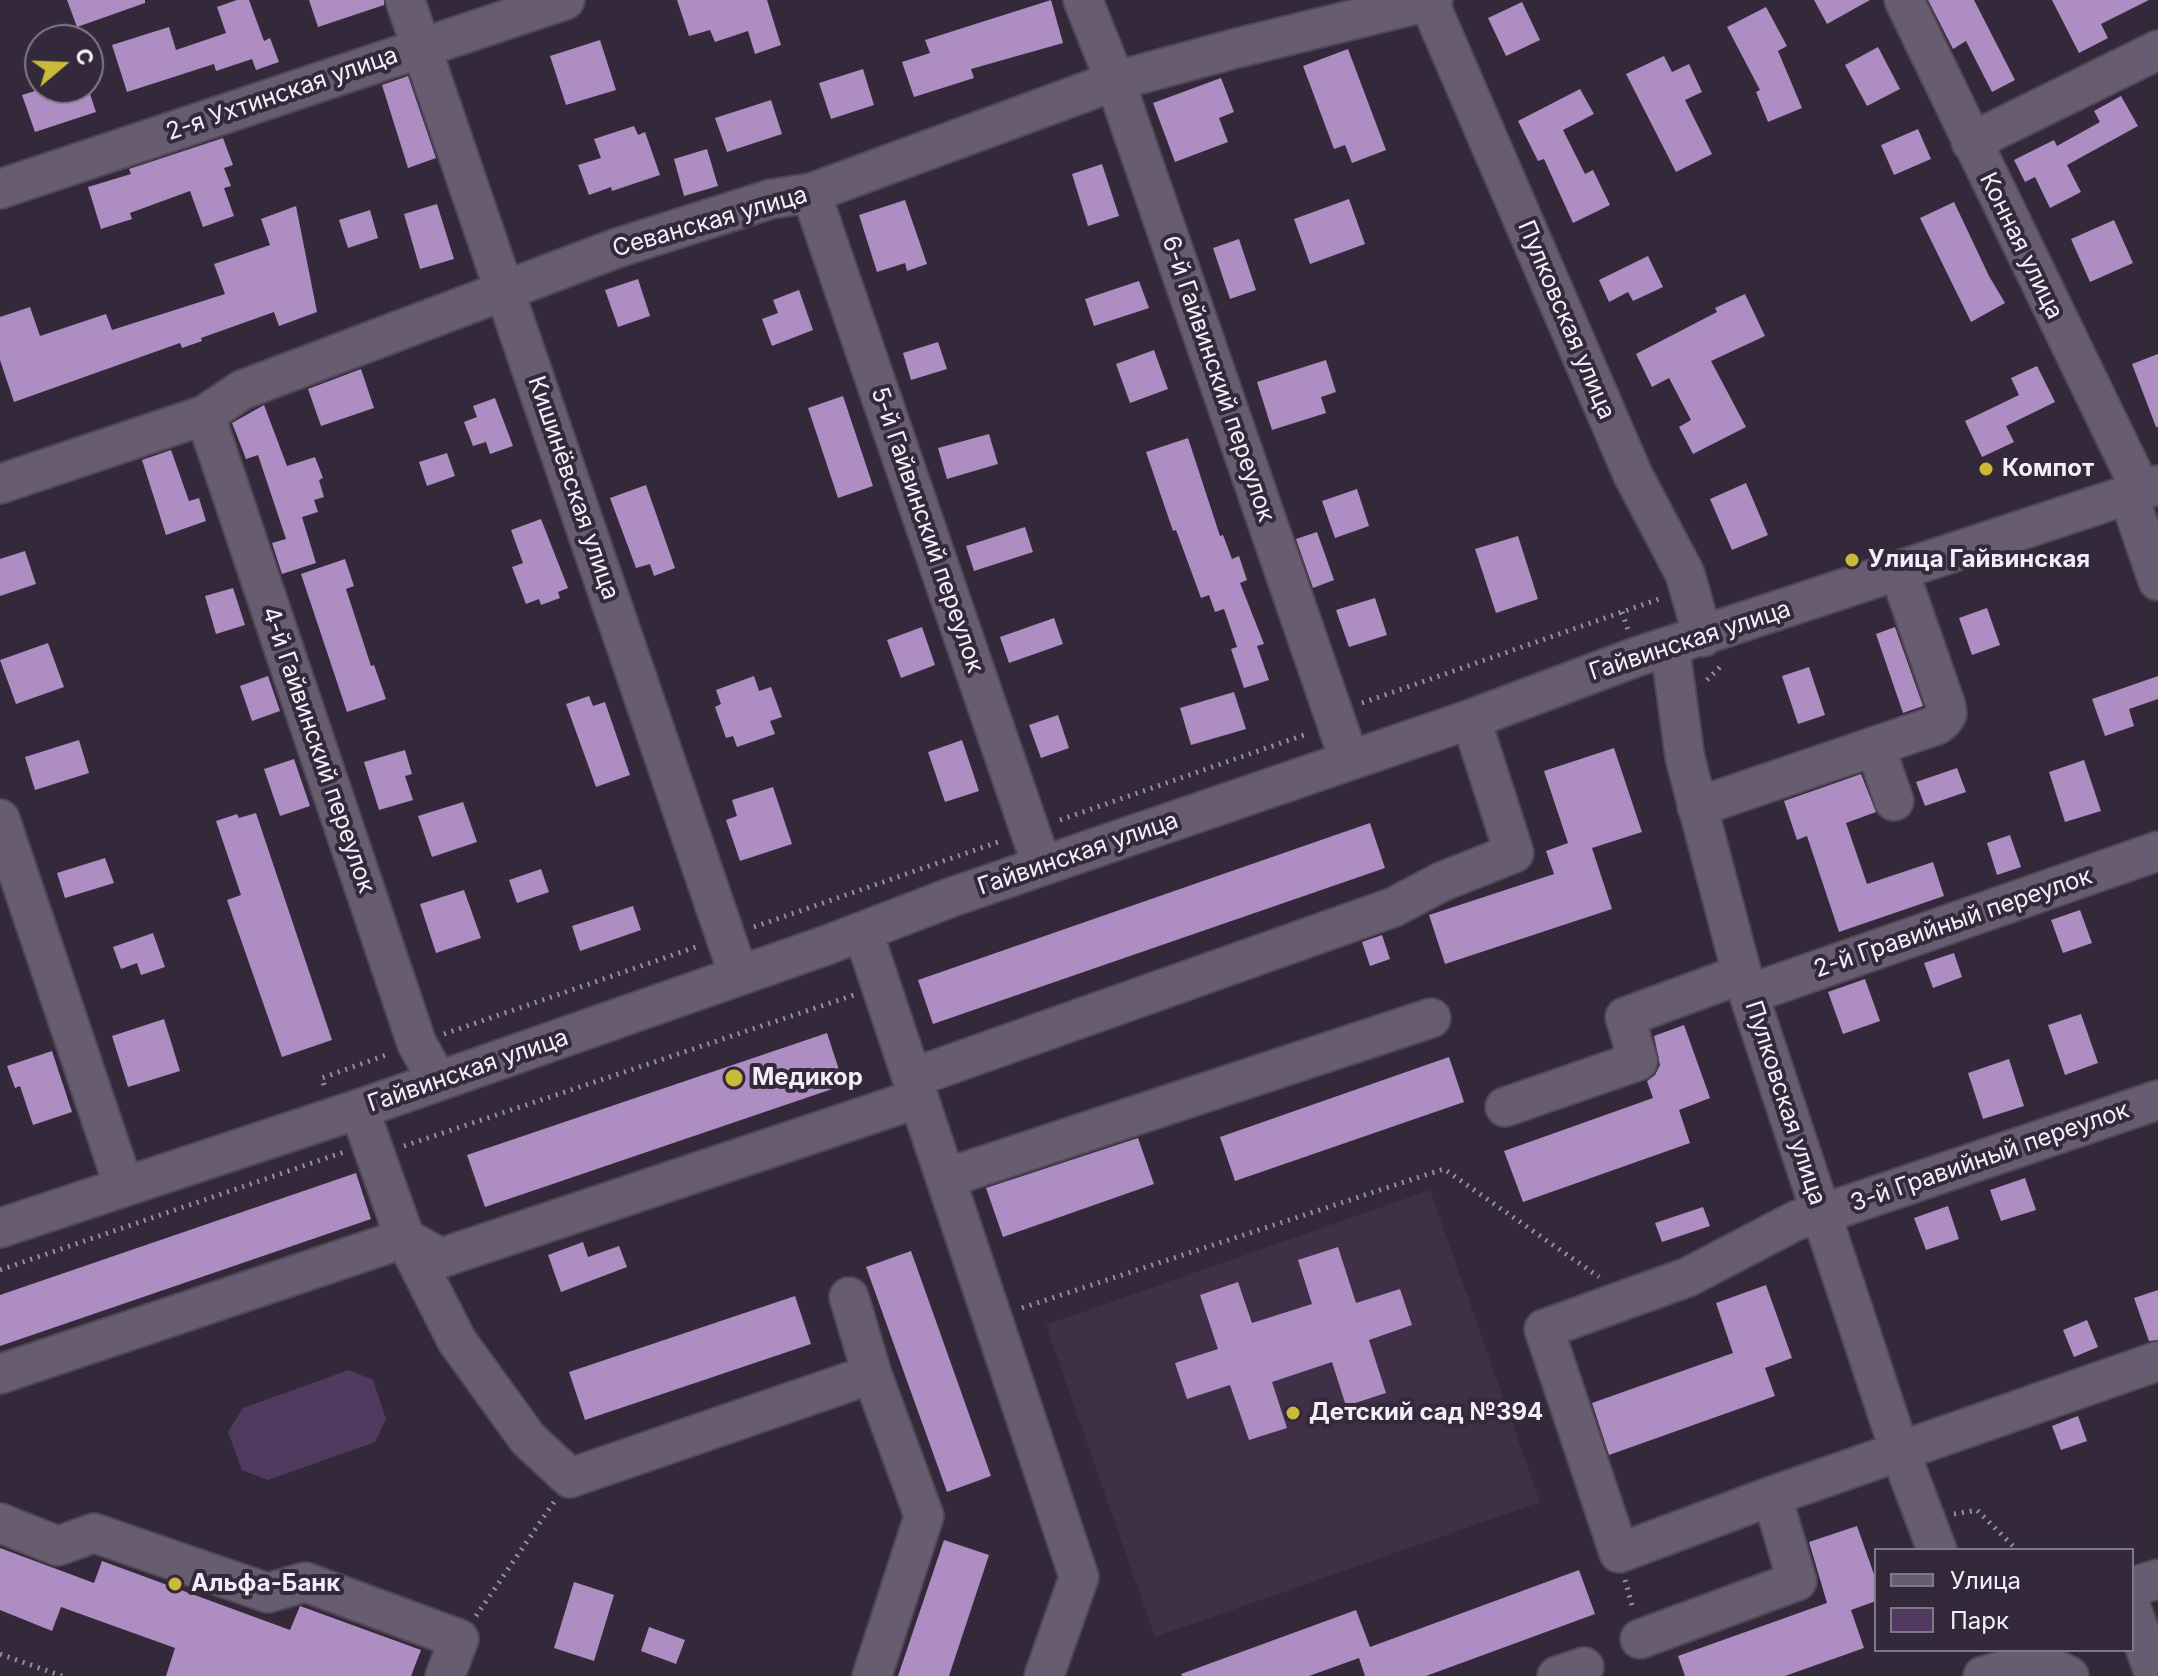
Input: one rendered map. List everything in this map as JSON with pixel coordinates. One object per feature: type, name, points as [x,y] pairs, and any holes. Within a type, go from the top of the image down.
[{"type":"street","name":"Кишинёвская улица","points":[[405,0],[739,976]]},
{"type":"street","name":"2-я Ухтинская улица","points":[[0,189],[565,0]]},
{"type":"street","name":"6-й Гайвинский переулок","points":[[1083,0],[1115,81],[1349,759]]},
{"type":"street","name":"Конная улица","points":[[1904,0],[2142,490],[2158,581]]},
{"type":"street","name":"Севанская улица","points":[[0,484],[205,415],[242,390],[617,248],[771,199],[811,193],[1115,81],[1431,1]]},
{"type":"street","name":"Пулковская улица","points":[[1431,1],[1633,475],[1685,574],[1685,758],[1697,807],[1746,984],[1900,1452],[1940,1533]]},
{"type":"street","points":[[1971,142],[2158,50]]},
{"type":"street","name":"5-й Гайвинский переулок","points":[[811,193],[1042,866]]},
{"type":"street","name":"4-й Гайвинский переулок","points":[[205,415],[417,1044],[438,1081]]},
{"type":"street","name":"Гайвинская улица","points":[[0,1228],[124,1187],[369,1136],[438,1081],[1686,642],[2142,490]]},
{"type":"street","points":[[1697,807],[1937,725],[1947,714],[1899,571]]},
{"type":"street","points":[[0,1374],[405,1238],[441,1258],[916,1088],[1394,907],[1441,882],[1514,853],[1471,719]]},
{"type":"street","points":[[1875,746],[1894,801]]},
{"type":"street","points":[[0,819],[124,1187]]},
{"type":"street","name":"2-й Гравийный переулок","points":[[1505,1107],[1638,1061],[1625,1017],[1746,984],[2158,851]]},
{"type":"street","points":[[863,932],[1079,1577],[1044,1676]]},
{"type":"street","points":[[946,1178],[1431,1018]]},
{"type":"street","name":"3-й Гравийный переулок","points":[[1619,1553],[1544,1329],[1688,1277],[1797,1220],[2158,1100]]},
{"type":"street","points":[[369,1136],[405,1238],[457,1341],[528,1439],[570,1478],[872,1374]]},
{"type":"street","points":[[849,1297],[872,1374],[924,1516],[872,1676]]},
{"type":"street","points":[[1619,1553],[2158,1361]]},
{"type":"street","points":[[1640,1639],[1797,1581],[1772,1496]]},
{"type":"street","points":[[0,1523],[58,1546],[94,1533],[268,1593],[305,1582],[459,1639],[445,1676]]},
{"type":"street","points":[[2134,1586],[2158,1579]]},
{"type":"street","points":[[2134,1616],[2155,1676]]},
{"type":"street","points":[[1976,1652],[1984,1676],[2038,1661],[2069,1676]]},
{"type":"path","points":[[0,1270],[369,1136],[881,986]]},
{"type":"path","points":[[992,1318],[1444,1169],[1629,1299]]},
{"type":"path","points":[[459,1639],[570,1478]]},
{"type":"path","points":[[1940,1533],[1977,1510],[2015,1548]]},
{"type":"path","points":[[1619,1553],[1640,1639]]},
{"type":"path","points":[[0,1654],[62,1676]]},
{"type":"shaded area","name":"Детский сад №394","points":[[1430,1190],[1540,1502],[1155,1637],[1046,1325]]},
{"type":"green space","points":[[349,1370],[373,1380],[386,1419],[375,1442],[268,1480],[242,1470],[228,1432],[243,1408]]},
{"type":"building","points":[[67,0],[145,0],[145,3],[86,24],[76,24]]},
{"type":"building","points":[[237,0],[249,0],[264,41],[270,38],[279,62],[256,70],[252,59],[216,71],[214,64],[127,92],[112,45],[169,27],[176,50],[226,33],[217,7]]},
{"type":"building","points":[[309,0],[384,0],[384,5],[318,27]]},
{"type":"building","points":[[677,0],[767,0],[781,45],[755,54],[748,31],[715,42],[710,30],[689,36]]},
{"type":"building","points":[[1051,0],[1063,43],[971,69],[974,78],[914,97],[902,62],[930,53],[925,40]]},
{"type":"building","points":[[1814,0],[1870,0],[1827,24]]},
{"type":"building","points":[[1928,0],[1974,0],[2015,80],[1992,92],[1966,41],[1953,49]]},
{"type":"building","points":[[2052,0],[2149,0],[2101,24],[2108,38],[2079,53]]},
{"type":"building","points":[[1522,2],[1540,40],[1506,56],[1488,18]]},
{"type":"building","points":[[1766,7],[1787,46],[1778,51],[1802,108],[1768,122],[1756,92],[1760,90],[1727,27]]},
{"type":"building","points":[[600,40],[616,90],[566,105],[550,56]]},
{"type":"building","points":[[1878,47],[1900,89],[1867,106],[1845,65]]},
{"type":"building","points":[[1348,49],[1386,150],[1352,163],[1345,145],[1334,149],[1303,66]]},
{"type":"building","points":[[1664,56],[1672,72],[1689,64],[1702,92],[1685,100],[1712,154],[1676,172],[1626,74]]},
{"type":"building","points":[[863,69],[874,105],[831,119],[819,83]]},
{"type":"building","points":[[408,76],[436,158],[408,168],[382,85]]},
{"type":"building","points":[[1221,78],[1234,112],[1219,118],[1228,142],[1175,162],[1153,103]]},
{"type":"building","points":[[1580,89],[1594,114],[1563,130],[1585,174],[1593,170],[1610,205],[1573,223],[1544,159],[1538,161],[1518,121]]},
{"type":"building","points":[[2121,96],[2138,126],[2067,165],[2081,192],[2050,208],[2035,177],[2025,182],[2014,160],[2054,140],[2057,146],[2100,122],[2094,111]]},
{"type":"building","points":[[771,100],[782,134],[727,152],[715,118]]},
{"type":"building","points":[[25,104],[93,104],[96,112],[35,132]]},
{"type":"building","points":[[634,126],[638,135],[645,132],[660,175],[589,195],[578,165],[601,158],[594,139]]},
{"type":"building","points":[[1918,129],[1931,159],[1894,175],[1881,145]]},
{"type":"building","points":[[223,138],[233,165],[224,168],[231,186],[224,188],[234,216],[203,227],[190,191],[130,213],[132,219],[101,229],[88,187],[131,174],[129,169]]},
{"type":"building","points":[[707,149],[718,186],[684,196],[674,159]]},
{"type":"building","points":[[1102,164],[1119,216],[1088,226],[1072,174]]},
{"type":"building","points":[[1349,199],[1365,244],[1310,264],[1294,219]]},
{"type":"building","points":[[905,200],[927,264],[907,271],[905,263],[877,272],[859,215]]},
{"type":"building","points":[[1954,202],[2005,303],[1971,322],[1920,218]]},
{"type":"building","points":[[437,204],[454,259],[420,269],[404,214]]},
{"type":"building","points":[[296,206],[317,312],[279,326],[274,312],[182,348],[180,343],[14,402],[0,360],[0,317],[30,307],[40,336],[106,314],[112,330],[225,294],[214,264],[270,245],[261,219]]},
{"type":"building","points":[[370,210],[378,238],[348,248],[339,220]]},
{"type":"building","points":[[2114,220],[2133,263],[2090,282],[2071,239]]},
{"type":"building","points":[[1239,239],[1256,290],[1230,299],[1213,248]]},
{"type":"building","points":[[1648,256],[1663,287],[1633,301],[1628,292],[1609,302],[1599,280]]},
{"type":"building","points":[[638,279],[650,316],[618,327],[605,290]]},
{"type":"building","points":[[1139,281],[1149,308],[1094,326],[1085,299]]},
{"type":"building","points":[[799,290],[813,330],[772,346],[762,319],[778,313],[773,300]]},
{"type":"building","points":[[1745,294],[1765,336],[1711,361],[1746,427],[1693,454],[1679,427],[1691,420],[1669,378],[1652,387],[1636,354]]},
{"type":"building","points":[[938,342],[947,369],[911,380],[903,353]]},
{"type":"building","points":[[1154,350],[1168,389],[1130,403],[1116,364]]},
{"type":"building","points":[[2158,354],[2158,427],[2156,427],[2132,364]]},
{"type":"building","points":[[1326,360],[1336,392],[1321,397],[1326,413],[1272,430],[1257,382]]},
{"type":"building","points":[[2037,366],[2055,402],[2006,426],[2014,442],[1982,457],[1965,421],[2019,395],[2011,378]]},
{"type":"building","points":[[361,369],[374,408],[321,426],[308,389]]},
{"type":"building","points":[[843,396],[873,486],[838,498],[808,408]]},
{"type":"building","points":[[495,398],[513,446],[490,454],[486,442],[473,446],[464,422],[477,417],[473,406]]},
{"type":"building","points":[[264,405],[287,466],[315,457],[323,478],[319,480],[324,497],[314,500],[318,512],[302,517],[316,563],[282,574],[272,543],[286,539],[258,455],[246,459],[232,423]]},
{"type":"building","points":[[989,434],[998,464],[947,479],[938,448]]},
{"type":"building","points":[[1188,438],[1220,536],[1223,535],[1232,559],[1239,556],[1247,580],[1240,583],[1264,644],[1257,646],[1269,680],[1244,688],[1231,649],[1237,647],[1224,609],[1215,612],[1209,595],[1201,598],[1176,530],[1173,531],[1146,452]]},
{"type":"building","points":[[171,450],[189,501],[199,498],[206,521],[166,535],[142,460]]},
{"type":"building","points":[[447,453],[455,476],[427,486],[419,462]]},
{"type":"building","points":[[1746,483],[1768,535],[1732,550],[1710,499]]},
{"type":"building","points":[[646,485],[675,568],[654,576],[650,564],[636,568],[610,498]]},
{"type":"building","points":[[1357,489],[1369,526],[1335,538],[1322,501]]},
{"type":"building","points":[[541,519],[568,588],[558,592],[560,598],[541,605],[539,599],[526,604],[512,567],[523,563],[511,530]]},
{"type":"building","points":[[1025,527],[1033,552],[974,571],[966,546]]},
{"type":"building","points":[[1317,532],[1334,580],[1313,588],[1296,539]]},
{"type":"building","points":[[1518,536],[1538,599],[1496,613],[1475,549]]},
{"type":"building","points":[[25,551],[36,584],[0,596],[0,559]]},
{"type":"building","points":[[345,559],[354,586],[346,589],[371,666],[374,665],[386,699],[347,712],[301,574]]},
{"type":"building","points":[[233,588],[245,625],[216,634],[205,596]]},
{"type":"building","points":[[1375,598],[1387,635],[1349,647],[1336,610]]},
{"type":"building","points":[[1987,608],[2000,645],[1972,655],[1959,618]]},
{"type":"building","points":[[1054,618],[1063,644],[1009,663],[1000,637]]},
{"type":"building","points":[[922,627],[935,665],[901,678],[887,640]]},
{"type":"building","points":[[1895,627],[1923,706],[1903,713],[1876,634]]},
{"type":"building","points":[[48,643],[64,687],[16,704],[0,660]]},
{"type":"building","points":[[1809,667],[1825,715],[1798,724],[1782,676]]},
{"type":"building","points":[[268,676],[280,711],[252,721],[240,686]]},
{"type":"building","points":[[754,676],[759,691],[771,687],[782,717],[770,721],[775,734],[737,747],[733,736],[726,738],[715,707],[721,704],[716,690]]},
{"type":"building","points":[[2158,676],[2158,699],[2129,709],[2134,726],[2105,736],[2092,699]]},
{"type":"building","points":[[1234,692],[1246,729],[1191,745],[1180,708]]},
{"type":"building","points":[[589,696],[593,706],[605,702],[630,775],[596,787],[566,704]]},
{"type":"building","points":[[1058,715],[1069,748],[1041,758],[1029,725]]},
{"type":"building","points":[[79,740],[89,773],[35,790],[25,757]]},
{"type":"building","points":[[962,740],[979,791],[945,802],[928,752]]},
{"type":"building","points":[[1614,748],[1642,832],[1592,848],[1612,909],[1445,964],[1429,915],[1554,874],[1546,851],[1568,843],[1544,771]]},
{"type":"building","points":[[405,750],[412,774],[405,776],[413,800],[379,810],[364,762]]},
{"type":"building","points":[[294,759],[310,806],[280,816],[264,769]]},
{"type":"building","points":[[2084,760],[2101,811],[2065,822],[2049,772]]},
{"type":"building","points":[[1957,768],[1966,792],[1925,806],[1916,782]]},
{"type":"building","points":[[1861,774],[1876,812],[1846,823],[1867,884],[1933,862],[1944,896],[1839,932],[1807,836],[1797,840],[1784,801]]},
{"type":"building","points":[[773,787],[792,844],[740,861],[726,820],[737,816],[732,800]]},
{"type":"building","points":[[463,802],[477,842],[432,857],[418,816]]},
{"type":"building","points":[[256,813],[332,1040],[282,1057],[227,900],[241,895],[216,821],[237,814],[239,818]]},
{"type":"building","points":[[1370,823],[1385,868],[933,1024],[918,980]]},
{"type":"building","points":[[2010,835],[2021,867],[1997,875],[1987,843]]},
{"type":"building","points":[[105,858],[114,883],[65,898],[57,873]]},
{"type":"building","points":[[541,869],[549,892],[517,903],[509,880]]},
{"type":"building","points":[[464,890],[481,938],[436,953],[420,904]]},
{"type":"building","points":[[633,906],[641,930],[580,951],[572,926]]},
{"type":"building","points":[[2080,910],[2092,943],[2063,953],[2051,920]]},
{"type":"building","points":[[153,933],[165,967],[141,975],[137,963],[121,969],[113,947]]},
{"type":"building","points":[[1382,935],[1390,959],[1370,966],[1362,942]]},
{"type":"building","points":[[1954,953],[1962,977],[1933,988],[1924,963]]},
{"type":"building","points":[[1865,979],[1880,1021],[1843,1034],[1828,992]]},
{"type":"building","points":[[2081,1014],[2098,1063],[2065,1075],[2048,1025]]},
{"type":"building","points":[[164,1019],[180,1071],[128,1087],[112,1036]]},
{"type":"building","points":[[1684,1025],[1710,1098],[1679,1110],[1690,1143],[1523,1202],[1504,1151],[1653,1098],[1647,1081],[1655,1075],[1660,1065],[1654,1036]]},
{"type":"building","points":[[827,1033],[844,1085],[485,1207],[467,1155]]},
{"type":"building","points":[[52,1051],[72,1112],[33,1125],[20,1086],[15,1088],[7,1066]]},
{"type":"building","points":[[1449,1057],[1464,1102],[1235,1181],[1220,1137]]},
{"type":"building","points":[[2009,1059],[2024,1106],[1983,1119],[1968,1073]]},
{"type":"building","points":[[1138,1138],[1154,1184],[1003,1237],[986,1188]]},
{"type":"building","points":[[356,1173],[371,1219],[0,1346],[0,1295]]},
{"type":"building","points":[[2025,1178],[2036,1210],[2001,1221],[1990,1190]]},
{"type":"building","points":[[1948,1206],[1959,1239],[1926,1250],[1914,1218]]},
{"type":"building","points":[[1703,1207],[1710,1226],[1662,1242],[1655,1223]]},
{"type":"building","points":[[583,1242],[588,1257],[619,1246],[627,1267],[561,1292],[548,1255]]},
{"type":"building","points":[[1338,1247],[1356,1303],[1400,1289],[1412,1325],[1369,1340],[1386,1393],[1346,1406],[1332,1362],[1272,1382],[1287,1428],[1249,1440],[1230,1385],[1187,1399],[1175,1363],[1218,1349],[1200,1295],[1238,1282],[1252,1323],[1312,1304],[1298,1260]]},
{"type":"building","points":[[911,1251],[991,1476],[947,1492],[866,1267]]},
{"type":"building","points":[[1766,1285],[1792,1358],[1765,1368],[1775,1396],[1609,1455],[1592,1403],[1733,1353],[1716,1303]]},
{"type":"building","points":[[2158,1290],[2158,1340],[2149,1341],[2134,1298]]},
{"type":"building","points":[[795,1296],[811,1344],[585,1420],[569,1372]]},
{"type":"building","points":[[2087,1320],[2098,1347],[2074,1357],[2063,1330]]},
{"type":"building","points":[[2078,1416],[2087,1441],[2061,1450],[2052,1426]]},
{"type":"building","points":[[1857,1526],[1874,1574],[1874,1602],[1851,1610],[1864,1648],[1785,1676],[1685,1676],[1678,1656],[1827,1603],[1809,1542]]},
{"type":"building","points":[[944,1540],[989,1555],[949,1676],[898,1676]]},
{"type":"building","points":[[0,1548],[94,1583],[102,1561],[290,1630],[300,1606],[421,1650],[411,1676],[166,1676],[175,1648],[61,1607],[52,1631],[0,1610]]},
{"type":"building","points":[[1579,1570],[1595,1614],[1426,1676],[1365,1676],[1359,1658],[1309,1676],[1181,1674],[1356,1610],[1370,1647]]},
{"type":"building","points":[[574,1582],[614,1595],[594,1661],[554,1648]]},
{"type":"building","points":[[649,1627],[685,1640],[676,1664],[641,1651]]},
{"type":"place","name":"Компот","points":[[1986,469]]},
{"type":"place","name":"Улица Гайвинская","points":[[1852,560]]},
{"type":"place","name":"Медикор","points":[[734,1078]]},
{"type":"place","name":"Детский сад №394","points":[[1293,1413]]},
{"type":"place","name":"Альфа-Банк","points":[[175,1584]]}]
